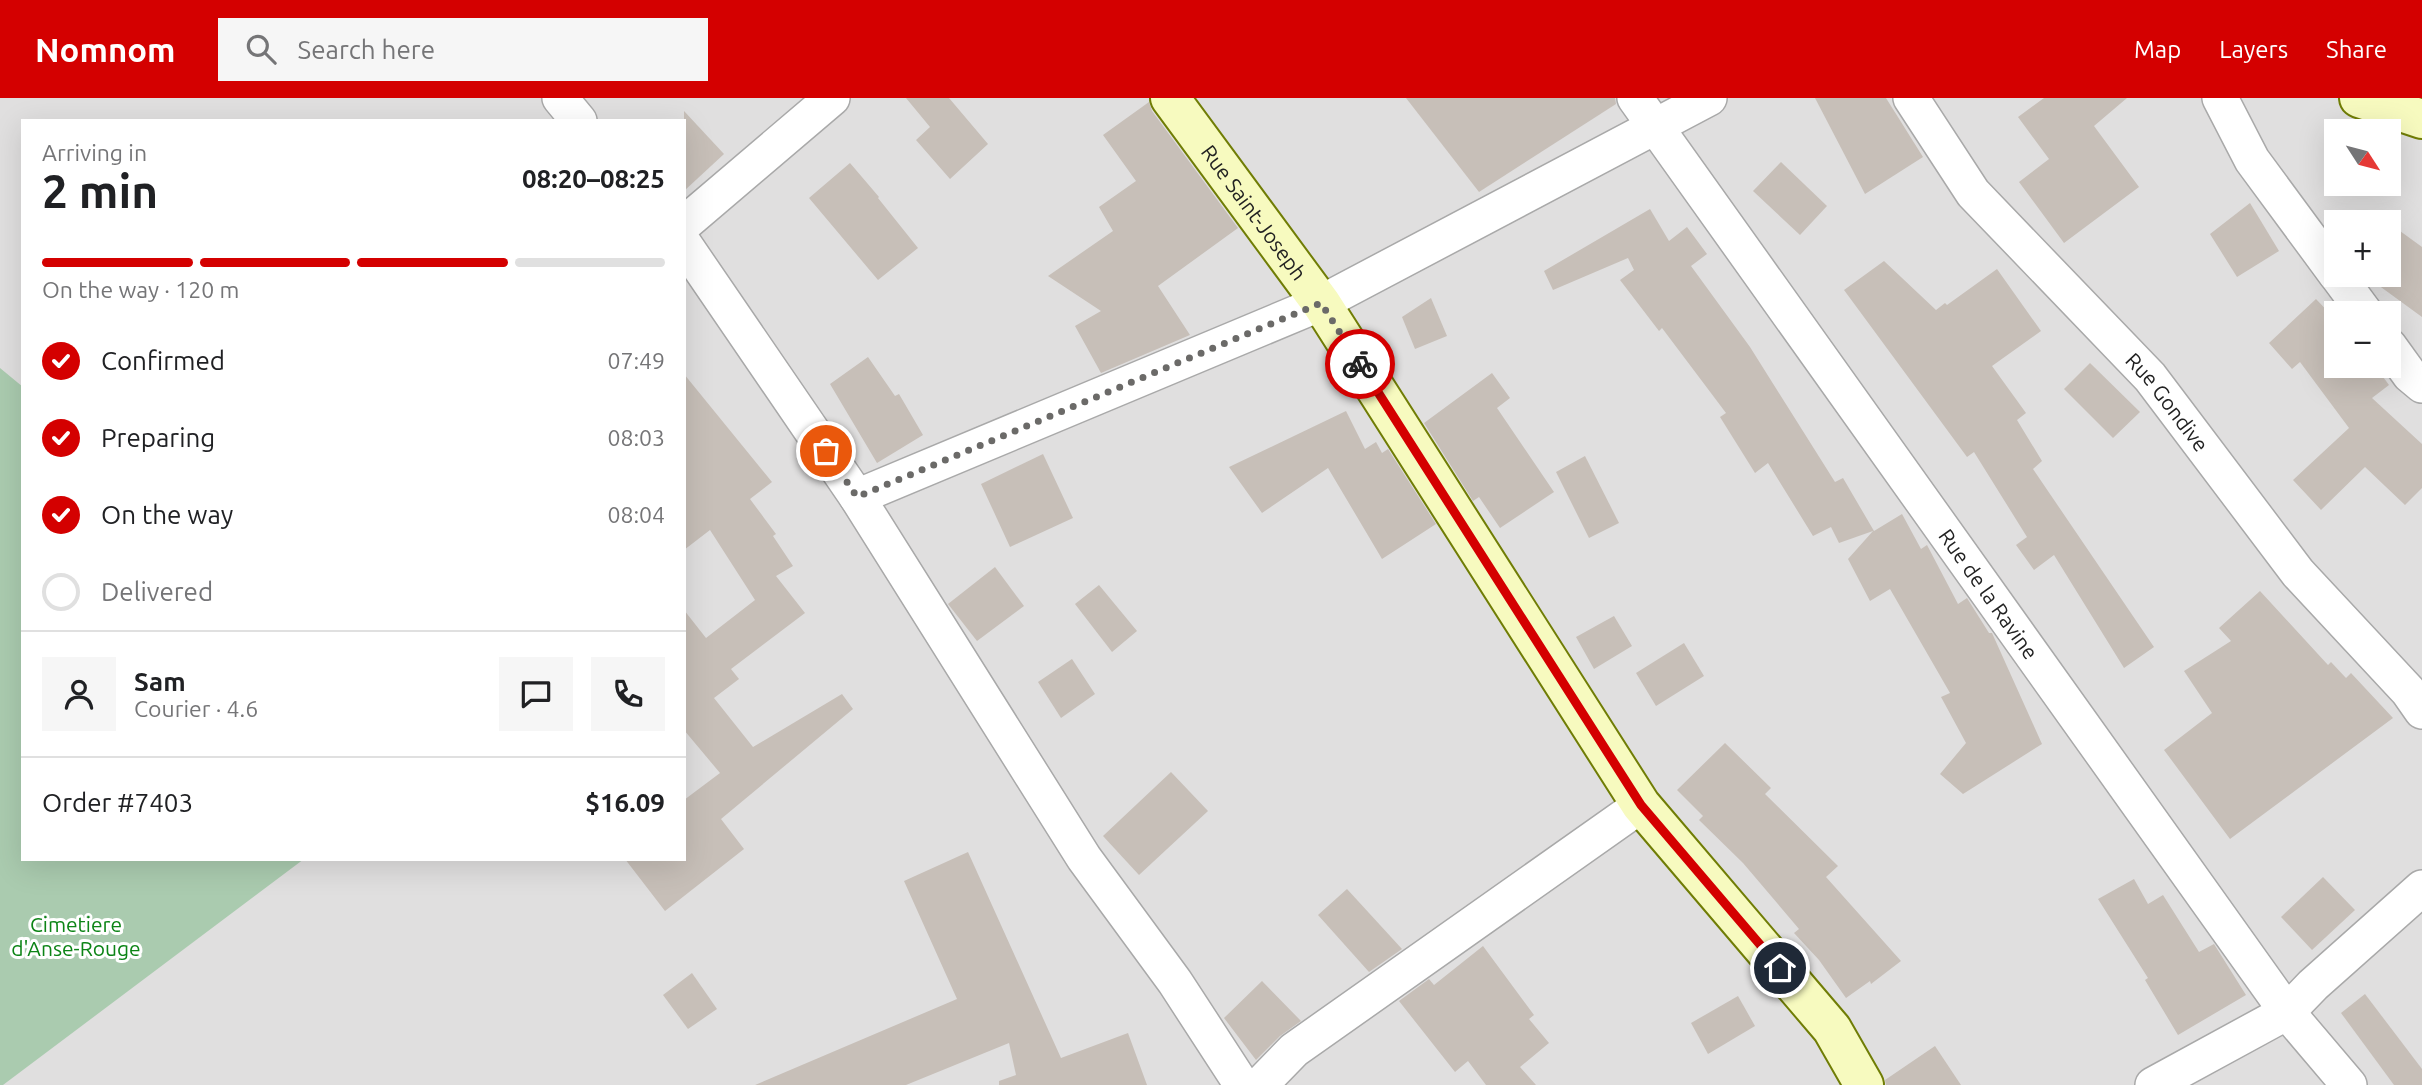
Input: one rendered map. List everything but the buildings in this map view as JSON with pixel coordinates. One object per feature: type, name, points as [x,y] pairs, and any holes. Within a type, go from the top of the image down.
[{"type":"street","points":[[559,98],[577,119]]},
{"type":"street","points":[[686,222],[832,98]]},
{"type":"street","name":"Rue Saint-Joseph","points":[[1170,98],[1321,303],[1641,805],[1832,1029],[1864,1085]]},
{"type":"street","name":"Rue de la Ravine","points":[[1635,98],[2287,1012],[2349,1085]]},
{"type":"street","points":[[857,497],[1321,303],[1709,98]]},
{"type":"street","name":"Rue Gondive","points":[[1911,98],[1973,193],[2150,377],[2298,573],[2408,691],[2422,710]]},
{"type":"street","points":[[2220,98],[2252,160],[2324,259]]},
{"type":"street","points":[[2359,98],[2422,119]]},
{"type":"street","points":[[686,247],[857,497],[1084,858],[1175,982],[1242,1085]]},
{"type":"street","points":[[2345,287],[2356,301]]},
{"type":"street","points":[[2401,363],[2422,385]]},
{"type":"street","points":[[1260,1085],[1294,1050],[1641,805]]},
{"type":"street","points":[[2153,1085],[2287,1012],[2422,888]]},
{"type":"shaded area","points":[[0,98],[2422,98],[2422,1085],[0,1085]]},
{"type":"green space","name":"Cimetiere d'Anse-Rouge","points":[[0,368],[21,385],[21,861],[301,861],[0,1085]]},
{"type":"way so far","points":[[826,451],[857,497],[1321,303],[1360,364]]},
{"type":"route","points":[[1360,364],[1641,805],[1780,968]]}]
